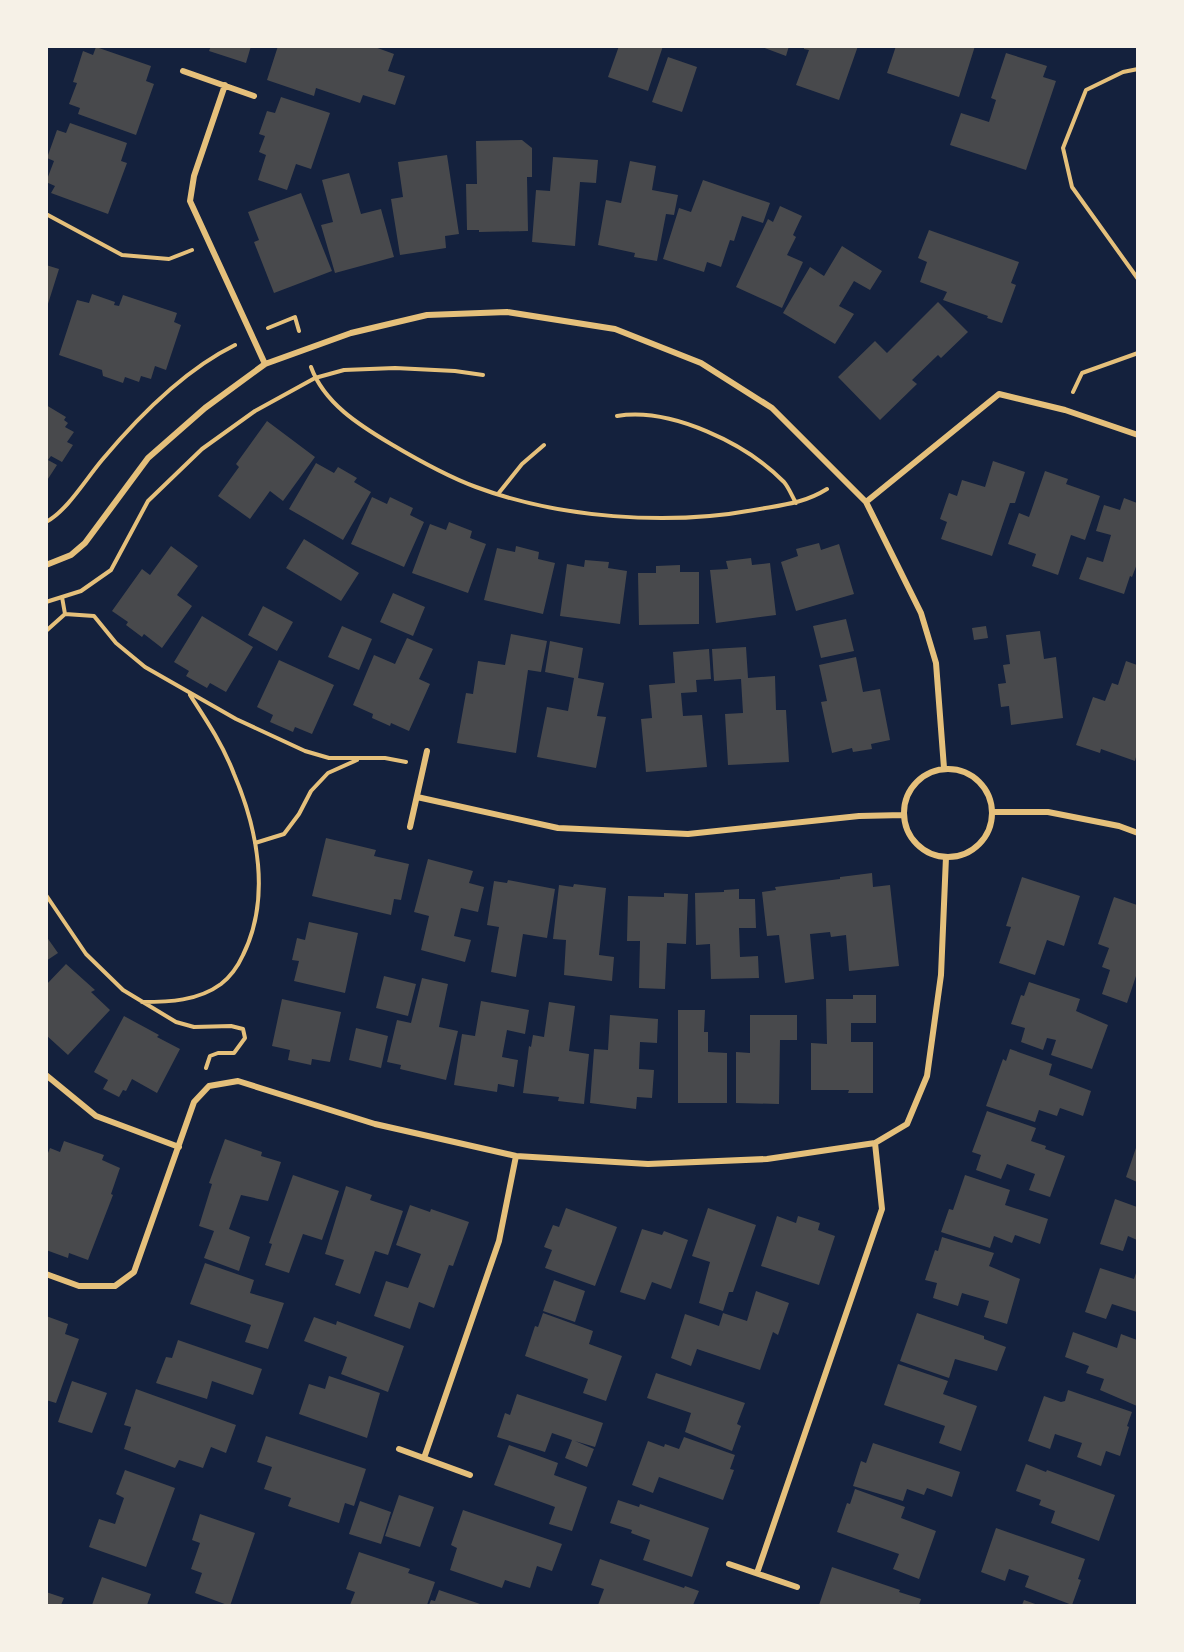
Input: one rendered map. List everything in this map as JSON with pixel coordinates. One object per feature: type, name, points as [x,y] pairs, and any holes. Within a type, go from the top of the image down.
[{"type":"street","points":[[183,71],[254,96]]},
{"type":"street","points":[[225,85],[194,176],[190,201],[265,364]]},
{"type":"street","points":[[46,565],[71,555],[85,543],[148,458],[205,408],[265,364],[351,333],[427,315],[507,312],[615,329],[701,363],[772,408],[866,502],[921,613],[936,663],[945,768]]},
{"type":"street","points":[[866,502],[999,394],[1065,410],[1137,435]]},
{"type":"street","points":[[410,827],[428,751]]},
{"type":"street","points":[[945,768],[963,771],[978,780],[988,794],[993,812],[990,830],[979,845],[963,854],[946,857],[930,853],[916,844],[907,831],[904,815],[906,798],[915,783],[928,773],[945,768]]},
{"type":"street","points":[[417,797],[558,828],[688,834],[859,816],[904,815]]},
{"type":"street","points":[[993,812],[1048,812],[1119,826],[1137,833]]},
{"type":"street","points":[[46,1274],[79,1286],[115,1286],[134,1272],[194,1102],[209,1086],[238,1081],[375,1124],[516,1156],[648,1164],[767,1159],[875,1143],[907,1124],[927,1077],[941,975],[946,857]]},
{"type":"street","points":[[46,1075],[96,1116],[179,1148]]},
{"type":"street","points":[[757,1574],[882,1209],[875,1143]]},
{"type":"street","points":[[424,1458],[499,1241],[516,1156]]},
{"type":"street","points":[[399,1449],[470,1475]]},
{"type":"street","points":[[729,1564],[797,1587]]},
{"type":"path","points":[[1137,69],[1123,72],[1086,90],[1063,148],[1072,187],[1137,279]]},
{"type":"path","points":[[46,214],[122,255],[169,259],[208,244]]},
{"type":"path","points":[[46,522],[65,507],[122,436],[163,396],[223,351],[295,317],[315,378],[337,407],[370,432],[421,461],[476,487],[498,494],[603,516],[666,519],[731,514],[795,502],[812,498],[843,479]]},
{"type":"path","points":[[1065,410],[1082,373],[1137,353]]},
{"type":"path","points":[[46,602],[81,591],[111,570],[148,501],[202,449],[255,411],[315,378],[344,370],[395,368],[483,375]]},
{"type":"path","points":[[617,416],[634,413],[700,429],[761,462],[786,484],[795,502]]},
{"type":"path","points":[[498,494],[522,464],[543,445]]},
{"type":"path","points":[[62,597],[65,614]]},
{"type":"path","points":[[46,631],[65,614],[94,616],[116,643],[145,667],[236,719],[305,751],[329,758],[385,758],[424,765]]},
{"type":"path","points":[[142,1002],[169,1002],[199,996],[221,984],[237,967],[248,945],[256,915],[260,887],[255,843],[248,813],[235,775],[219,740],[189,694]]},
{"type":"path","points":[[255,843],[284,834],[299,814],[311,790],[328,773],[357,759]]},
{"type":"path","points":[[46,895],[86,954],[123,990],[176,1022],[194,1027],[231,1026],[243,1029],[245,1038],[234,1053],[219,1053],[210,1056],[205,1068],[209,1086]]},
{"type":"building","points":[[211,46],[251,46],[246,63],[209,51]]},
{"type":"building","points":[[278,46],[372,46],[394,54],[388,71],[405,76],[395,105],[363,95],[360,103],[316,88],[314,96],[267,80]]},
{"type":"building","points":[[619,46],[663,46],[648,91],[608,77]]},
{"type":"building","points":[[759,46],[789,46],[786,56]]},
{"type":"building","points":[[804,46],[858,46],[839,100],[796,85],[809,50],[804,49]]},
{"type":"building","points":[[896,46],[975,46],[959,97],[887,73]]},
{"type":"building","points":[[96,47],[151,66],[146,81],[154,84],[136,135],[78,114],[80,108],[69,104],[77,83],[73,82],[83,51],[93,55]]},
{"type":"building","points":[[1006,53],[1047,66],[1043,77],[1056,81],[1026,170],[950,145],[961,113],[989,122],[996,100],[991,98]]},
{"type":"building","points":[[668,57],[697,67],[682,112],[652,102]]},
{"type":"building","points":[[281,97],[330,113],[311,169],[296,164],[287,190],[258,180],[266,155],[259,152],[265,136],[259,134],[267,111],[275,113]]},
{"type":"building","points":[[70,123],[127,143],[121,161],[127,163],[108,214],[51,193],[55,186],[46,182],[54,161],[47,158],[57,130],[66,133]]},
{"type":"building","points":[[522,140],[532,148],[532,177],[527,177],[528,231],[479,232],[479,230],[467,230],[466,184],[477,184],[476,141]]},
{"type":"building","points":[[447,155],[459,234],[445,236],[446,248],[400,255],[391,199],[403,197],[398,162]]},
{"type":"building","points":[[553,157],[598,160],[596,183],[580,182],[575,246],[532,242],[536,190],[550,191]]},
{"type":"building","points":[[630,161],[656,166],[652,190],[678,195],[674,215],[666,214],[657,261],[634,257],[635,253],[598,245],[606,200],[621,203]]},
{"type":"building","points":[[349,173],[361,214],[381,209],[394,257],[335,273],[321,225],[333,222],[322,180]]},
{"type":"building","points":[[703,180],[770,203],[763,223],[742,216],[734,241],[730,240],[721,267],[707,262],[704,272],[663,259],[679,208],[691,212]]},
{"type":"building","points":[[301,193],[332,271],[274,293],[254,242],[259,240],[248,212]]},
{"type":"building","points":[[780,206],[802,216],[793,235],[796,237],[787,255],[803,262],[782,308],[736,287],[768,219],[773,222]]},
{"type":"building","points":[[929,230],[1019,262],[1011,283],[1016,285],[1002,323],[943,300],[947,292],[920,282],[927,262],[918,258]]},
{"type":"building","points":[[842,246],[882,271],[870,290],[854,281],[839,306],[854,314],[835,344],[783,313],[810,267],[824,276]]},
{"type":"building","points":[[46,265],[59,269],[47,307],[46,307]]},
{"type":"building","points":[[92,294],[115,302],[114,305],[119,306],[123,295],[177,313],[174,322],[181,325],[166,370],[155,366],[151,379],[141,376],[139,382],[125,377],[123,383],[103,376],[102,370],[59,355],[77,300],[89,303]]},
{"type":"building","points":[[938,302],[968,332],[941,358],[938,355],[912,380],[917,384],[880,420],[838,377],[875,341],[887,353]]},
{"type":"building","points":[[46,405],[66,417],[64,420],[68,423],[65,427],[74,432],[67,442],[73,445],[62,462],[51,456],[48,460],[57,465],[46,482]]},
{"type":"building","points":[[267,421],[315,457],[283,501],[270,491],[250,519],[218,496],[239,467],[236,464]]},
{"type":"building","points":[[993,461],[1025,472],[1015,503],[1010,503],[992,556],[941,539],[947,522],[940,519],[949,493],[957,496],[962,480],[985,487]]},
{"type":"building","points":[[316,463],[334,473],[338,467],[357,478],[354,482],[371,492],[343,540],[289,509]]},
{"type":"building","points":[[1045,471],[1068,479],[1066,484],[1100,496],[1085,540],[1071,535],[1058,575],[1032,566],[1036,554],[1008,544],[1019,513],[1029,517]]},
{"type":"building","points":[[372,497],[387,504],[390,497],[413,508],[410,515],[424,522],[404,567],[351,544]]},
{"type":"building","points":[[1124,498],[1137,503],[1137,564],[1124,594],[1079,579],[1087,557],[1103,562],[1111,535],[1096,531],[1104,505],[1120,510]]},
{"type":"building","points":[[449,522],[472,531],[470,538],[486,544],[468,593],[412,573],[430,524],[446,530]]},
{"type":"building","points":[[304,539],[359,573],[341,601],[286,568]]},
{"type":"building","points":[[819,543],[821,550],[839,544],[854,594],[796,611],[781,562],[798,556],[796,549]]},
{"type":"building","points":[[171,546],[198,566],[177,595],[192,606],[162,648],[144,634],[142,637],[126,625],[128,622],[112,611],[142,569],[150,575]]},
{"type":"building","points":[[516,546],[539,552],[538,559],[555,563],[543,614],[484,600],[497,548],[515,552]]},
{"type":"building","points":[[751,558],[752,565],[770,563],[776,615],[716,623],[710,570],[728,569],[726,561]]},
{"type":"building","points":[[585,560],[609,562],[608,568],[627,571],[620,624],[560,616],[567,564],[584,567]]},
{"type":"building","points":[[680,565],[680,572],[699,572],[699,624],[639,625],[638,573],[656,573],[656,566]]},
{"type":"building","points":[[393,593],[425,607],[413,636],[380,622]]},
{"type":"building","points":[[263,606],[293,622],[277,651],[248,635]]},
{"type":"building","points":[[202,616],[253,647],[226,692],[210,683],[207,688],[186,676],[189,671],[174,662]]},
{"type":"building","points":[[846,619],[854,651],[821,658],[813,626]]},
{"type":"building","points":[[342,626],[372,639],[359,670],[328,657]]},
{"type":"building","points":[[986,626],[988,638],[974,640],[972,628]]},
{"type":"building","points":[[1040,631],[1044,659],[1056,657],[1063,718],[1011,725],[1009,706],[1001,707],[998,684],[1006,683],[1003,665],[1010,664],[1006,635]]},
{"type":"building","points":[[511,634],[547,641],[541,672],[528,670],[516,753],[457,743],[466,693],[473,694],[478,661],[505,665]]},
{"type":"building","points":[[407,638],[433,649],[419,679],[430,684],[409,731],[372,718],[373,714],[353,705],[374,655],[395,664]]},
{"type":"building","points":[[550,641],[583,648],[578,678],[604,683],[597,716],[606,717],[596,768],[537,757],[547,707],[568,711],[574,678],[545,672]]},
{"type":"building","points":[[746,647],[748,678],[775,676],[776,710],[786,710],[789,762],[728,765],[725,714],[743,713],[741,679],[714,681],[712,649]]},
{"type":"building","points":[[709,649],[711,679],[696,680],[697,692],[681,693],[683,716],[702,715],[707,767],[646,772],[641,719],[652,718],[649,685],[675,683],[673,652]]},
{"type":"building","points":[[856,657],[863,692],[880,689],[890,740],[871,744],[872,749],[853,752],[852,748],[832,753],[821,702],[827,701],[819,665]]},
{"type":"building","points":[[279,660],[334,685],[312,734],[295,727],[293,732],[270,722],[273,715],[257,707]]},
{"type":"building","points":[[1126,661],[1137,665],[1137,753],[1135,761],[1101,749],[1100,753],[1076,745],[1093,697],[1105,701],[1112,683],[1118,685]]},
{"type":"building","points":[[326,838],[376,850],[374,856],[409,864],[401,900],[394,899],[391,915],[312,896]]},
{"type":"building","points":[[428,859],[473,871],[469,883],[484,887],[478,912],[461,908],[454,936],[471,940],[465,962],[421,950],[429,916],[414,912]]},
{"type":"building","points":[[872,873],[873,887],[890,885],[899,966],[849,971],[846,935],[831,937],[830,932],[810,934],[814,979],[785,983],[779,935],[767,936],[762,892],[776,890],[775,887]]},
{"type":"building","points":[[1022,877],[1080,896],[1064,946],[1047,940],[1035,975],[999,963],[1011,927],[1006,926]]},
{"type":"building","points":[[508,880],[555,889],[547,938],[523,934],[516,977],[491,972],[499,927],[487,925],[494,881],[507,883]]},
{"type":"building","points":[[574,884],[606,888],[599,955],[614,957],[612,981],[564,975],[566,940],[553,939],[559,885],[573,887]]},
{"type":"building","points":[[739,889],[739,899],[755,899],[756,928],[739,928],[740,957],[758,956],[759,978],[711,979],[710,944],[696,945],[695,893]]},
{"type":"building","points":[[664,893],[688,894],[686,944],[667,943],[665,989],[639,988],[640,941],[627,941],[628,896],[664,897]]},
{"type":"building","points":[[1114,897],[1137,905],[1137,973],[1127,1003],[1102,994],[1110,970],[1102,967],[1109,948],[1098,944]]},
{"type":"building","points":[[309,922],[358,933],[345,993],[294,981],[299,961],[292,960],[297,938],[305,940]]},
{"type":"building","points":[[46,936],[58,953],[46,961]]},
{"type":"building","points":[[66,964],[95,990],[91,992],[110,1010],[68,1055],[46,1035],[46,985]]},
{"type":"building","points":[[384,976],[416,984],[408,1016],[376,1008]]},
{"type":"building","points":[[422,978],[448,984],[439,1027],[458,1031],[446,1080],[400,1069],[401,1065],[387,1062],[397,1020],[411,1023]]},
{"type":"building","points":[[1029,982],[1080,999],[1076,1011],[1108,1025],[1092,1069],[1051,1055],[1056,1040],[1047,1038],[1043,1050],[1021,1042],[1025,1028],[1011,1024],[1021,995],[1024,996]]},
{"type":"building","points":[[853,995],[876,995],[876,1023],[851,1023],[851,1042],[873,1042],[873,1093],[848,1093],[849,1090],[811,1090],[811,1043],[827,1044],[826,999],[853,999]]},
{"type":"building","points":[[282,999],[341,1012],[330,1062],[312,1059],[311,1065],[288,1060],[290,1050],[272,1046]]},
{"type":"building","points":[[481,1001],[529,1010],[525,1034],[507,1030],[502,1057],[518,1060],[514,1087],[498,1084],[497,1092],[454,1085],[462,1034],[475,1036]]},
{"type":"building","points":[[549,1002],[575,1006],[569,1051],[589,1054],[584,1104],[558,1101],[559,1097],[523,1093],[529,1046],[531,1047],[533,1035],[544,1037]]},
{"type":"building","points":[[678,1010],[705,1010],[704,1032],[708,1032],[708,1052],[727,1053],[727,1103],[678,1103]]},
{"type":"building","points":[[610,1015],[658,1019],[657,1043],[640,1042],[639,1069],[654,1070],[652,1098],[637,1097],[636,1109],[590,1103],[594,1049],[608,1050]]},
{"type":"building","points":[[750,1015],[797,1015],[797,1040],[780,1040],[779,1104],[736,1103],[736,1052],[750,1053]]},
{"type":"building","points":[[124,1016],[180,1049],[157,1093],[132,1079],[126,1091],[123,1090],[119,1097],[103,1089],[108,1080],[94,1072]]},
{"type":"building","points":[[356,1028],[388,1036],[381,1068],[349,1060]]},
{"type":"building","points":[[1010,1049],[1052,1064],[1049,1075],[1091,1091],[1083,1116],[1060,1108],[1057,1116],[1039,1110],[1035,1122],[986,1106],[1003,1059],[1006,1061]]},
{"type":"building","points":[[987,1111],[1036,1128],[1031,1141],[1065,1156],[1050,1197],[1029,1190],[1035,1174],[1007,1164],[1001,1179],[976,1170],[981,1155],[972,1152]]},
{"type":"building","points":[[225,1139],[262,1152],[261,1156],[281,1162],[268,1201],[241,1195],[229,1229],[250,1237],[239,1271],[204,1258],[214,1231],[199,1226],[212,1184],[209,1183]]},
{"type":"building","points":[[64,1141],[104,1155],[102,1160],[120,1168],[111,1194],[113,1195],[88,1260],[69,1253],[68,1258],[46,1250],[46,1158],[50,1148],[60,1152]]},
{"type":"building","points":[[1137,1145],[1137,1182],[1126,1177]]},
{"type":"building","points":[[293,1175],[339,1191],[322,1240],[303,1234],[289,1273],[265,1265],[272,1244],[269,1243]]},
{"type":"building","points":[[965,1175],[1010,1190],[1005,1205],[1048,1219],[1040,1244],[1015,1235],[1012,1243],[994,1236],[990,1248],[941,1232],[949,1209],[953,1210]]},
{"type":"building","points":[[346,1186],[372,1195],[370,1200],[403,1211],[388,1255],[375,1251],[360,1294],[335,1285],[344,1260],[325,1254]]},
{"type":"building","points":[[1115,1199],[1137,1207],[1137,1240],[1128,1236],[1123,1251],[1100,1244]]},
{"type":"building","points":[[410,1205],[430,1212],[431,1209],[469,1222],[453,1266],[449,1265],[434,1308],[419,1302],[410,1329],[374,1316],[386,1281],[408,1288],[421,1254],[396,1245]]},
{"type":"building","points":[[566,1208],[617,1227],[595,1286],[545,1268],[552,1250],[544,1247],[553,1225],[559,1227]]},
{"type":"building","points":[[708,1208],[756,1225],[733,1292],[729,1292],[723,1311],[699,1303],[710,1262],[692,1256]]},
{"type":"building","points":[[777,1216],[796,1223],[798,1216],[820,1223],[818,1230],[835,1236],[819,1285],[761,1266]]},
{"type":"building","points":[[642,1229],[662,1235],[664,1231],[688,1240],[671,1289],[652,1282],[645,1300],[620,1292]]},
{"type":"building","points":[[942,1237],[994,1253],[989,1266],[1020,1279],[1007,1324],[984,1317],[989,1301],[962,1293],[958,1306],[933,1298],[937,1283],[925,1280]]},
{"type":"building","points":[[205,1263],[254,1280],[250,1293],[284,1303],[268,1349],[245,1342],[251,1325],[190,1304]]},
{"type":"building","points":[[1100,1268],[1134,1279],[1137,1270],[1137,1312],[1112,1304],[1106,1319],[1085,1312]]},
{"type":"building","points":[[554,1280],[585,1291],[575,1322],[543,1311]]},
{"type":"building","points":[[756,1291],[789,1303],[778,1335],[773,1332],[760,1370],[697,1349],[691,1366],[671,1358],[685,1314],[719,1326],[723,1313],[747,1321]]},
{"type":"building","points":[[543,1313],[593,1331],[589,1344],[622,1356],[606,1401],[583,1393],[588,1379],[525,1356],[535,1326],[538,1327]]},
{"type":"building","points":[[917,1313],[984,1336],[984,1339],[1006,1347],[997,1371],[955,1359],[949,1378],[900,1361]]},
{"type":"building","points":[[46,1316],[68,1324],[65,1334],[79,1339],[56,1403],[46,1400]]},
{"type":"building","points":[[314,1317],[336,1325],[337,1321],[404,1346],[388,1392],[341,1374],[347,1357],[304,1341]]},
{"type":"building","points":[[1073,1332],[1117,1348],[1121,1334],[1137,1340],[1137,1406],[1100,1390],[1104,1379],[1086,1373],[1089,1366],[1065,1357]]},
{"type":"building","points":[[178,1340],[262,1369],[253,1395],[212,1381],[207,1399],[156,1383],[166,1357],[172,1358]]},
{"type":"building","points":[[898,1364],[948,1381],[943,1394],[977,1406],[961,1451],[939,1443],[945,1426],[884,1405]]},
{"type":"building","points":[[656,1373],[745,1403],[737,1424],[741,1426],[732,1451],[685,1432],[691,1413],[647,1398]]},
{"type":"building","points":[[329,1376],[380,1393],[367,1438],[299,1414],[309,1384],[325,1389]]},
{"type":"building","points":[[72,1381],[107,1393],[92,1433],[58,1422]]},
{"type":"building","points":[[136,1389],[236,1425],[226,1453],[211,1447],[203,1468],[179,1460],[175,1468],[124,1449],[131,1427],[124,1425]]},
{"type":"building","points":[[1068,1390],[1132,1412],[1120,1456],[1106,1451],[1101,1466],[1077,1457],[1082,1443],[1055,1434],[1050,1449],[1028,1441],[1044,1396],[1061,1402],[1065,1401]]},
{"type":"building","points":[[517,1394],[603,1423],[595,1447],[575,1441],[594,1449],[587,1467],[565,1458],[572,1440],[552,1433],[545,1452],[497,1437],[505,1413],[510,1415]]},
{"type":"building","points":[[266,1436],[366,1469],[354,1506],[345,1503],[339,1523],[288,1506],[291,1498],[264,1489],[272,1467],[257,1462]]},
{"type":"building","points":[[684,1437],[735,1455],[730,1469],[734,1470],[723,1500],[659,1477],[653,1493],[632,1485],[648,1441],[664,1447],[665,1444],[679,1449]]},
{"type":"building","points":[[873,1443],[960,1472],[952,1497],[927,1488],[924,1495],[907,1489],[903,1501],[853,1486],[861,1461],[866,1463]]},
{"type":"building","points":[[509,1445],[558,1463],[554,1475],[587,1487],[572,1531],[549,1524],[555,1507],[494,1485]]},
{"type":"building","points":[[1026,1464],[1115,1495],[1099,1541],[1051,1523],[1055,1511],[1039,1505],[1041,1500],[1016,1491]]},
{"type":"building","points":[[125,1470],[175,1488],[146,1567],[89,1547],[99,1519],[115,1524],[124,1498],[116,1494]]},
{"type":"building","points":[[855,1489],[905,1507],[901,1518],[936,1531],[919,1579],[893,1569],[899,1554],[837,1532],[847,1503],[850,1504]]},
{"type":"building","points":[[399,1495],[434,1507],[420,1547],[385,1536]]},
{"type":"building","points":[[618,1500],[639,1507],[640,1504],[709,1528],[692,1577],[643,1560],[650,1540],[631,1533],[632,1530],[610,1523]]},
{"type":"building","points":[[360,1501],[391,1512],[381,1544],[349,1534]]},
{"type":"building","points":[[463,1510],[562,1544],[552,1571],[537,1566],[530,1588],[505,1580],[502,1588],[450,1570],[457,1548],[451,1545]]},
{"type":"building","points":[[200,1514],[255,1533],[230,1606],[195,1593],[202,1573],[191,1569],[200,1543],[192,1540]]},
{"type":"building","points":[[996,1528],[1085,1559],[1078,1579],[1081,1580],[1072,1605],[1025,1587],[1029,1576],[1009,1569],[1005,1581],[981,1572]]},
{"type":"building","points":[[359,1552],[410,1569],[408,1573],[435,1582],[427,1605],[350,1605],[355,1592],[346,1589]]},
{"type":"building","points":[[600,1559],[699,1591],[693,1605],[598,1605],[604,1589],[591,1585]]},
{"type":"building","points":[[832,1567],[921,1599],[919,1605],[819,1605]]},
{"type":"building","points":[[102,1577],[151,1594],[147,1605],[92,1605]]},
{"type":"building","points":[[439,1590],[483,1605],[429,1605],[431,1600],[435,1601]]},
{"type":"building","points":[[46,1592],[64,1598],[61,1605],[46,1605]]},
{"type":"building","points":[[1024,1600],[1038,1605],[1022,1605]]}]
